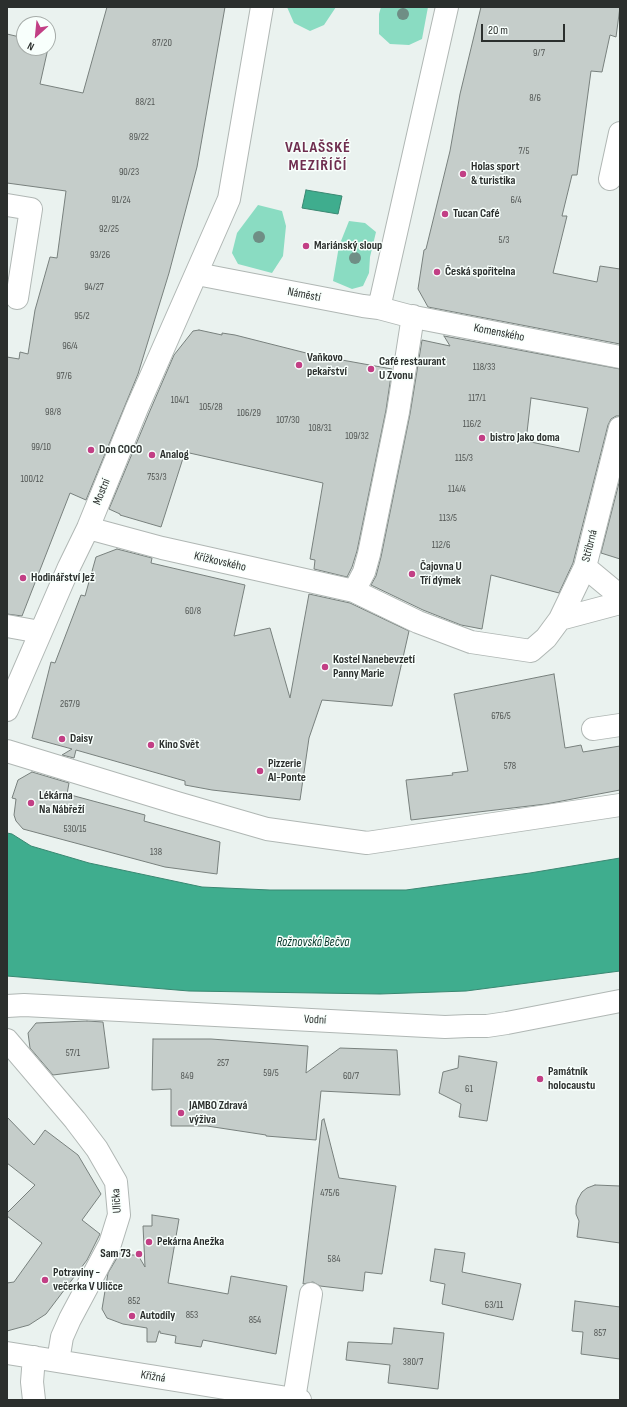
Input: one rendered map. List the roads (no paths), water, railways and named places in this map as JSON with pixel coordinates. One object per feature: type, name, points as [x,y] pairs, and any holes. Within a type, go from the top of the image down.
[{"type":"street","points":[[197,274],[229,199],[262,7]]},
{"type":"street","points":[[379,308],[447,7]]},
{"type":"street","points":[[610,179],[620,133]]},
{"type":"street","points":[[7,205],[31,210],[17,298]]},
{"type":"street","name":"Náměstí","points":[[197,274],[379,308]]},
{"type":"street","name":"Mostní","points":[[7,710],[40,632],[88,528],[137,408],[197,274]]},
{"type":"street","name":"Komenského","points":[[379,308],[620,357]]},
{"type":"street","points":[[354,591],[364,572],[369,554],[398,412],[413,316]]},
{"type":"street","name":"Stříbrná","points":[[531,651],[546,638],[560,619],[585,567],[620,428]]},
{"type":"street","name":"Křížkovského","points":[[88,528],[162,548],[354,591],[418,622],[471,642],[531,651]]},
{"type":"street","points":[[585,567],[620,596]]},
{"type":"street","points":[[560,619],[620,603]]},
{"type":"street","points":[[7,626],[40,632]]},
{"type":"street","points":[[593,729],[620,726]]},
{"type":"street","points":[[7,752],[267,830],[367,843],[620,806]]},
{"type":"street","name":"Vodní","points":[[7,1006],[24,1005],[445,1027],[487,1026],[620,1001]]},
{"type":"street","name":"Ulička","points":[[7,1040],[97,1148],[116,1182],[119,1215],[110,1244],[70,1319],[59,1350],[58,1361]]},
{"type":"street","points":[[297,1400],[311,1294]]},
{"type":"street","name":"Křižná","points":[[7,1353],[297,1400]]},
{"type":"street","points":[[34,1357],[32,1382],[34,1400]]},
{"type":"water","points":[[306,190],[342,196],[338,214],[302,208]]},
{"type":"water","name":"Rožnovská Bečva","points":[[7,833],[12,834],[31,846],[89,863],[202,887],[270,890],[406,890],[530,873],[620,858],[620,971],[466,991],[380,994],[189,991],[7,976]]},
{"type":"place","name":"Holas sport & turistika","points":[[463,174]]},
{"type":"place","name":"Tucan Café","points":[[445,214]]},
{"type":"place","name":"Mariánský sloup","points":[[306,246]]},
{"type":"place","name":"Česká spořitelna","points":[[437,272]]},
{"type":"place","name":"Vaňkovo pekařství","points":[[299,365]]},
{"type":"place","name":"Café restaurant U Zvonu","points":[[371,369]]},
{"type":"place","name":"bistro Jako doma","points":[[482,438]]},
{"type":"place","name":"Don COCO","points":[[91,450]]},
{"type":"place","name":"Analog","points":[[152,455]]},
{"type":"place","name":"Čajovna U Tří dýmek","points":[[412,574]]},
{"type":"place","name":"Hodinářství Jež","points":[[23,578]]},
{"type":"place","name":"Kostel Nanebevzetí Panny Marie","points":[[325,667]]},
{"type":"place","name":"Daisy","points":[[62,739]]},
{"type":"place","name":"Kino Svět","points":[[151,745]]},
{"type":"place","name":"Pizzerie Al-Ponte","points":[[260,771]]},
{"type":"place","name":"Lékárna Na Nábřeží","points":[[31,803]]},
{"type":"place","name":"Památník holocaustu","points":[[540,1079]]},
{"type":"place","name":"JAMBO Zdravá výživa","points":[[181,1113]]},
{"type":"place","name":"Pekárna Anežka","points":[[149,1242]]},
{"type":"place","name":"Sam 73","points":[[139,1254]]},
{"type":"place","name":"Potraviny - večerka V Uličce","points":[[45,1280]]},
{"type":"place","name":"Autodíly","points":[[132,1316]]},
{"type":"district","name":"VALAŠSKÉ MEZIŘÍČÍ","points":[[318,157]]}]
